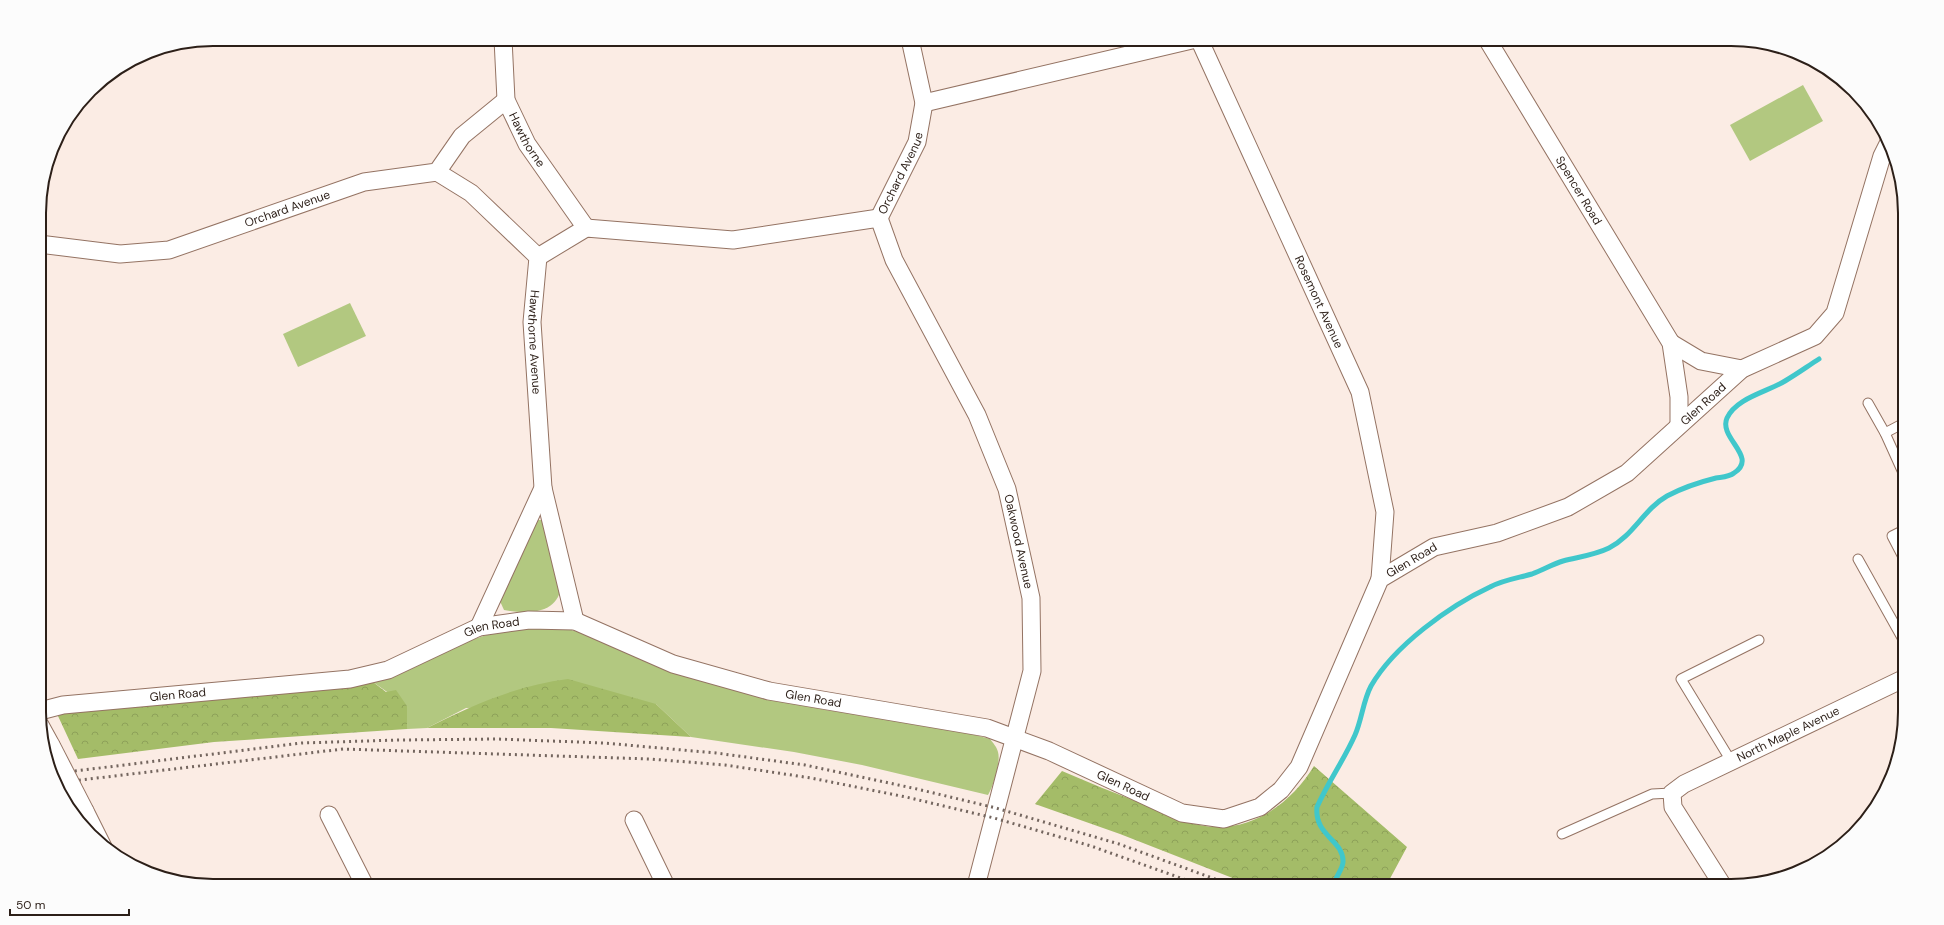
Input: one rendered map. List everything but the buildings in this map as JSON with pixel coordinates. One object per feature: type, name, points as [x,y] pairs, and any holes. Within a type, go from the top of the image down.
[{"type":"street","name":"Hawthorne","points":[[502,46],[506,100],[527,144],[586,228]]},
{"type":"street","points":[[912,46],[924,103],[1167,46]]},
{"type":"street","name":"Rosemont Avenue","points":[[1200,46],[1360,392],[1385,512],[1380,579]]},
{"type":"street","name":"Spencer Road","points":[[1491,46],[1671,343],[1679,397],[1679,424]]},
{"type":"street","points":[[506,100],[462,136],[437,172],[471,193],[538,257],[586,228]]},
{"type":"street","name":"Orchard Avenue","points":[[586,228],[733,240],[879,218],[917,142],[924,103]]},
{"type":"street","name":"Glen Road","points":[[46,709],[63,705],[350,679],[388,670],[479,627],[529,620],[575,621],[673,664],[769,691],[987,728],[1014,737],[1182,813],[1224,819],[1260,807],[1281,790],[1299,767],[1380,579],[1434,547],[1497,533],[1568,507],[1627,472],[1742,369],[1815,336],[1835,313],[1885,150]]},
{"type":"street","name":"Orchard Avenue","points":[[46,245],[120,254],[169,250],[364,182],[437,172]]},
{"type":"street","name":"Oakwood Avenue","points":[[879,218],[894,260],[977,415],[1007,489],[1031,598],[1032,671],[978,879]]},
{"type":"street","name":"Hawthorne Avenue","points":[[538,257],[532,322],[543,488],[575,621]]},
{"type":"street","name":"Spencer Road","points":[[1671,343],[1701,361],[1742,369]]},
{"type":"street","name":"Hawthorne Avenue","points":[[479,627],[543,488]]},
{"type":"street","name":"North Maple Avenue","points":[[1672,793],[1684,784],[1898,681]]},
{"type":"street","points":[[48,740],[85,811],[88,823]]},
{"type":"street","points":[[1672,793],[1673,807],[1719,879]]},
{"type":"street","points":[[329,815],[361,879]]},
{"type":"street","points":[[634,820],[663,879]]},
{"type":"lane","points":[[1868,403],[1886,433],[1898,461]]},
{"type":"lane","points":[[1886,433],[1898,426]]},
{"type":"lane","points":[[1898,533],[1892,536],[1898,548]]},
{"type":"lane","points":[[1858,559],[1898,630]]},
{"type":"lane","points":[[1731,761],[1681,679],[1759,640]]},
{"type":"lane","points":[[1562,834],[1652,794],[1672,793]]},
{"type":"green space","points":[[1803,85],[1823,121],[1750,161],[1730,125]]},
{"type":"green space","points":[[350,303],[366,336],[298,367],[283,334]]},
{"type":"green space","points":[[537,520],[542,520],[561,588],[558,597],[547,608],[539,611],[521,612],[504,610],[499,599]]},
{"type":"green space","points":[[525,629],[568,629],[582,633],[696,678],[734,690],[826,710],[939,725],[990,739],[997,748],[999,756],[994,781],[988,795],[862,765],[794,752],[691,737],[656,704],[466,708],[427,728],[407,729],[407,706],[373,682],[471,640],[493,633]]},
{"type":"green space","points":[[568,679],[656,704],[691,737],[551,728],[427,728],[461,711],[513,691]]},
{"type":"green space","points":[[373,682],[386,692],[396,690],[407,706],[407,729],[214,742],[78,759],[58,716],[70,710],[344,688]]},
{"type":"green space","points":[[1314,766],[1407,847],[1390,879],[1235,879],[1120,834],[1035,804],[1062,771],[1188,822],[1198,825],[1219,827],[1234,826],[1248,822],[1274,809],[1286,800],[1306,778]]},
{"type":"waterway","points":[[1336,879],[1343,864],[1342,855],[1339,848],[1320,825],[1317,817],[1317,807],[1355,735],[1371,686],[1394,656],[1408,642],[1440,616],[1474,595],[1511,579],[1532,574],[1563,561],[1609,548],[1625,537],[1659,501],[1667,496],[1704,481],[1728,476],[1734,473],[1741,467],[1742,460],[1728,433],[1726,425],[1727,418],[1731,411],[1745,400],[1778,385],[1819,359]]},
{"type":"railway","points":[[58,773],[302,743],[399,740],[497,739],[604,743],[716,753],[805,765],[996,808],[1119,844],[1215,879]]},
{"type":"railway","points":[[61,782],[343,749],[650,759],[725,765],[811,778],[906,797],[994,818],[1091,846],[1183,879]]}]
